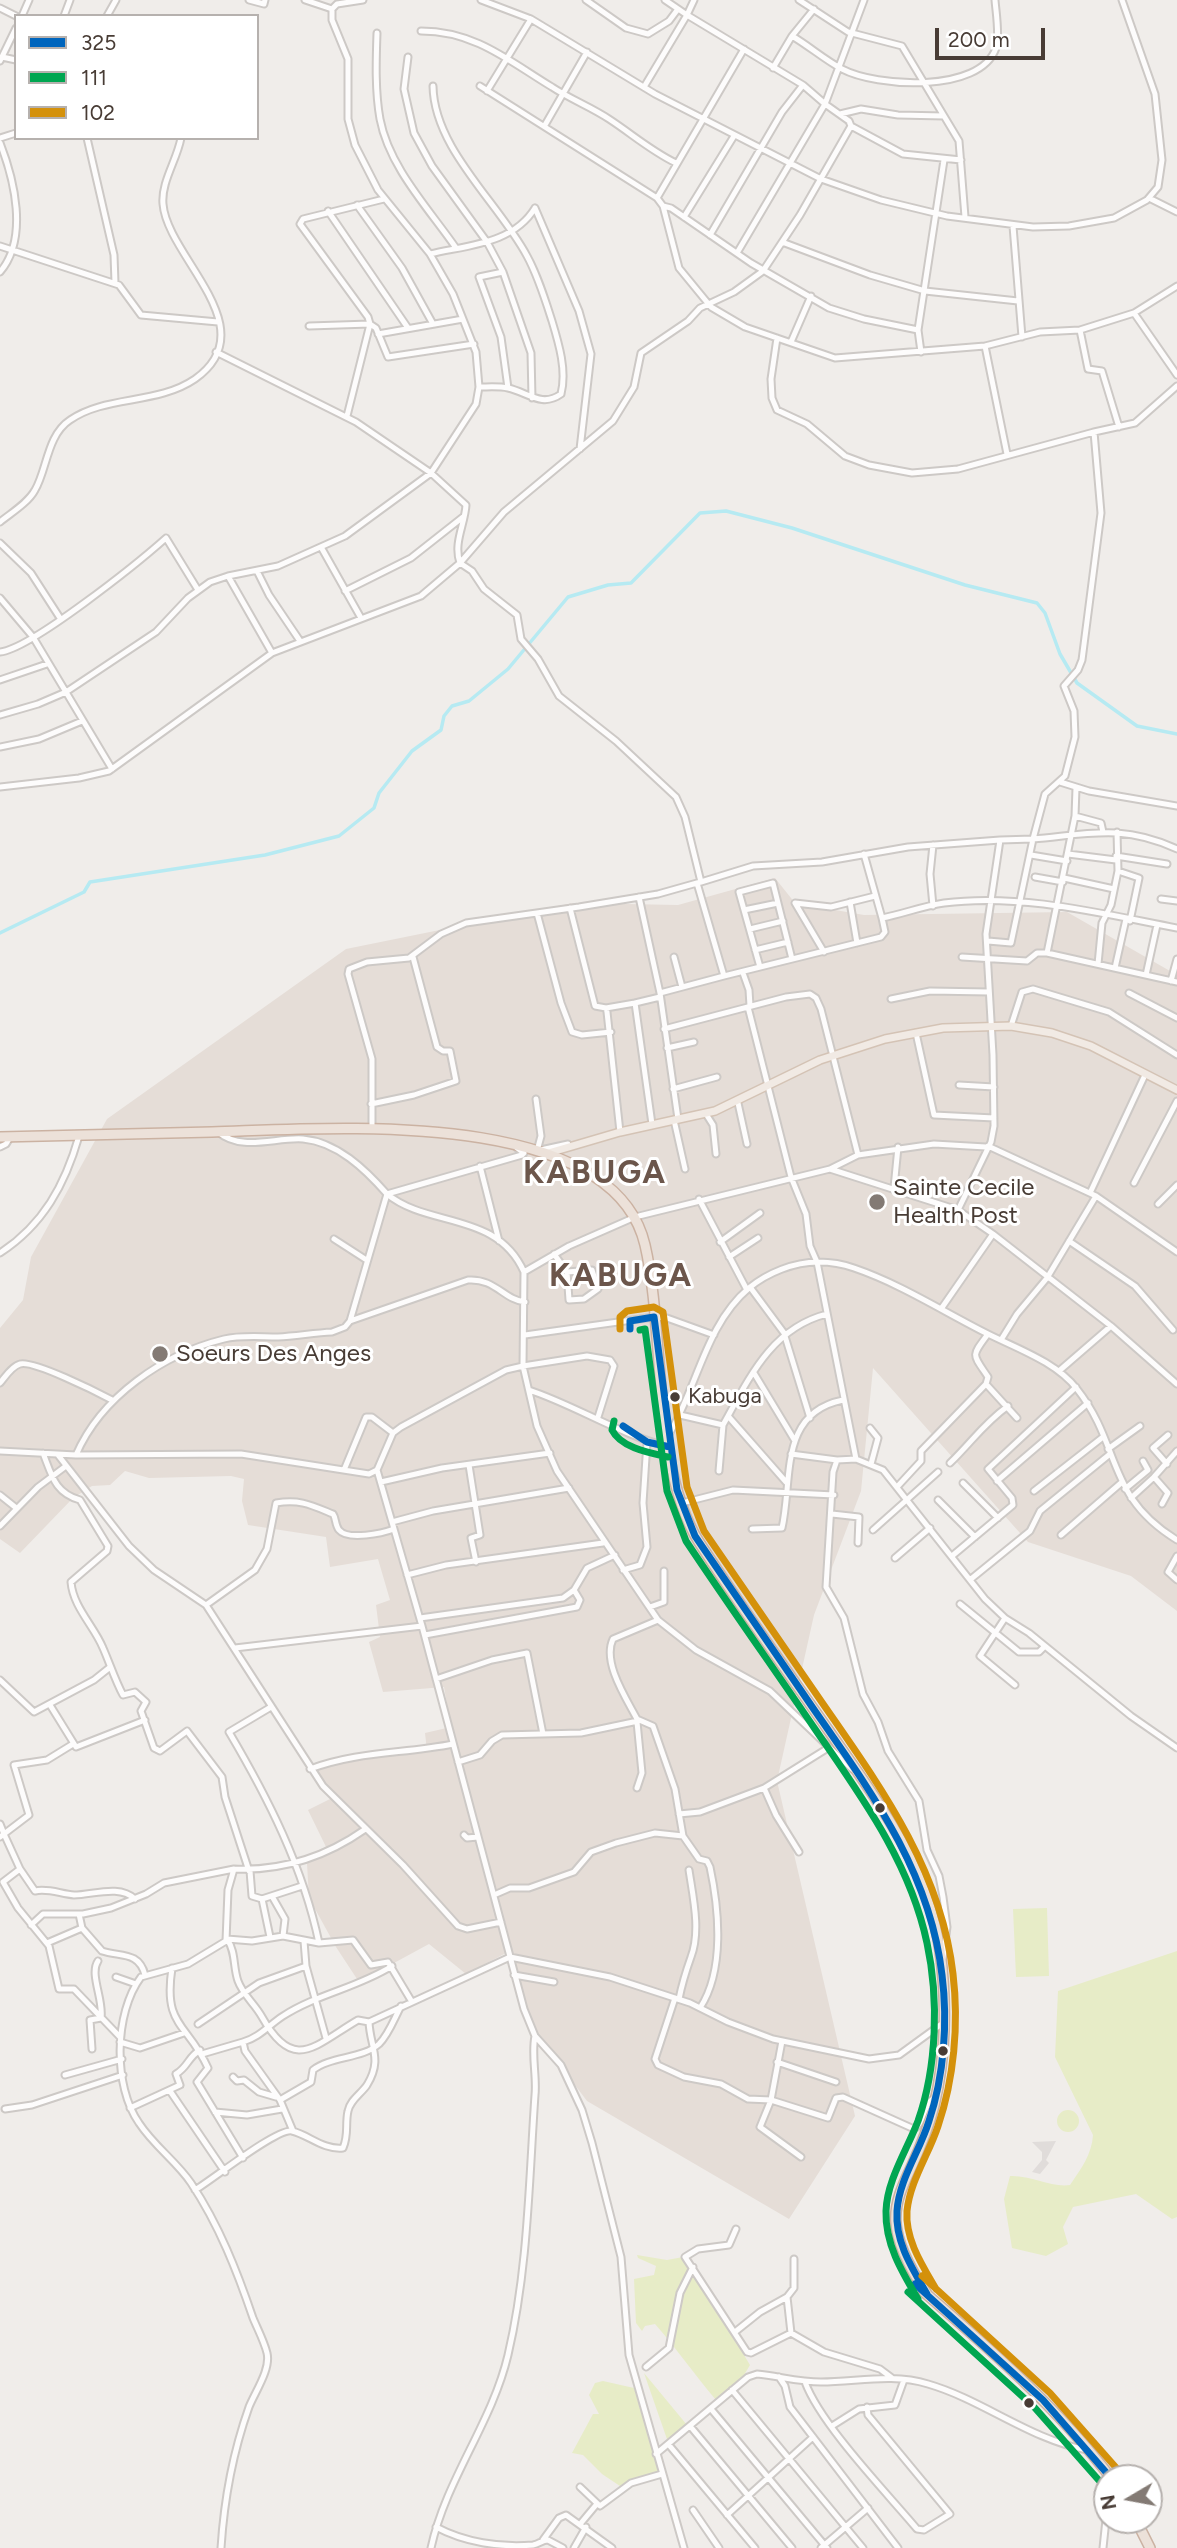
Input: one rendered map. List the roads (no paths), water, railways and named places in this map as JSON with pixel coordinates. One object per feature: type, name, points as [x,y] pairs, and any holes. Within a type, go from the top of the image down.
[{"type":"highway","points":[[0,1137],[372,1131],[467,1135],[541,1152],[603,1180],[619,1194],[635,1217],[645,1243],[668,1436],[681,1503],[695,1536],[855,1769],[914,1864],[933,1918],[942,1965],[943,2023],[936,2097],[920,2142],[896,2185],[891,2222],[895,2245],[906,2271],[927,2294],[1078,2437],[1100,2464]]},
{"type":"main road","points":[[541,1152],[653,1124],[706,1114],[737,1103],[809,1065],[884,1039],[943,1028],[1011,1026],[1081,1042],[1177,1090]]},
{"type":"street","points":[[249,0],[264,4],[265,0]]},
{"type":"street","points":[[305,0],[332,9]]},
{"type":"street","points":[[0,715],[38,705],[66,692],[156,632],[198,590],[228,576],[278,566],[345,536],[431,472],[469,417],[479,387],[474,344],[430,254],[384,199],[363,163],[350,131],[348,60],[332,20],[332,9],[337,4],[363,0]]},
{"type":"street","points":[[481,0],[531,19],[644,87],[760,150],[821,179],[881,200],[937,214],[1013,226],[1054,227],[1120,216],[1149,198],[1158,187],[1161,173],[1155,94],[1122,0]]},
{"type":"street","points":[[500,8],[505,0]]},
{"type":"street","points":[[586,0],[626,28],[648,34],[669,20],[678,9]]},
{"type":"street","points":[[665,0],[803,85],[849,121],[851,126],[903,153],[961,160]]},
{"type":"street","points":[[644,87],[694,0]]},
{"type":"street","points":[[799,0],[853,33],[902,46],[959,141],[965,217]]},
{"type":"street","points":[[737,253],[825,104],[841,69],[864,0]]},
{"type":"street","points":[[792,36],[841,69],[868,77],[926,83],[962,77],[983,66],[997,42],[995,0]]},
{"type":"street","points":[[773,68],[792,36],[814,9]]},
{"type":"street","points":[[487,91],[531,19]]},
{"type":"street","points":[[421,31],[452,35],[508,56],[565,94],[608,118],[653,152],[676,163]]},
{"type":"street","points":[[1,59],[14,32]]},
{"type":"street","points":[[377,33],[378,102],[386,140],[401,170],[456,248]]},
{"type":"street","points":[[0,43],[7,46]]},
{"type":"street","points":[[657,198],[744,49]]},
{"type":"street","points":[[545,125],[587,52]]},
{"type":"street","points":[[408,57],[404,89],[414,133],[432,166],[486,242],[503,272],[531,354],[532,398]]},
{"type":"street","points":[[710,235],[760,150],[803,85]]},
{"type":"street","points":[[433,86],[439,122],[451,146],[512,232],[533,269],[558,339],[561,358],[561,394],[550,400],[532,398],[508,388],[479,387]]},
{"type":"street","points":[[480,86],[657,198],[663,206],[679,268],[708,304],[746,327],[835,358],[985,346],[1040,332],[1080,330],[1134,313],[1177,286]]},
{"type":"street","points":[[839,114],[861,109],[898,115],[944,116]]},
{"type":"street","points":[[0,787],[79,778],[112,769],[272,653],[421,596],[472,552],[495,520],[617,418],[634,387],[641,353],[677,330],[708,304],[734,292],[763,271],[851,126]]},
{"type":"street","points":[[684,217],[734,136]]},
{"type":"street","points":[[0,140],[15,192],[15,223],[11,249],[0,272]]},
{"type":"street","points":[[87,140],[114,255],[115,283]]},
{"type":"street","points":[[0,522],[36,490],[55,437],[69,421],[91,410],[172,391],[201,374],[216,352],[218,322],[213,302],[165,215],[163,197],[180,140]]},
{"type":"street","points":[[920,352],[918,330],[944,160]]},
{"type":"street","points":[[1149,198],[1177,212]]},
{"type":"street","points":[[384,199],[328,211],[303,219],[300,224],[356,298],[378,334],[388,357],[474,344]]},
{"type":"street","points":[[357,205],[402,268],[433,324]]},
{"type":"street","points":[[663,206],[684,217],[763,271],[845,314],[918,330]]},
{"type":"street","points":[[430,254],[486,242],[512,232],[535,208],[579,312],[591,354],[580,449]]},
{"type":"street","points":[[328,211],[408,328]]},
{"type":"street","points":[[1013,226],[1022,337]]},
{"type":"street","points":[[782,243],[870,275],[925,291],[1018,301]]},
{"type":"street","points":[[0,246],[115,283],[124,288],[141,315],[218,322]]},
{"type":"street","points":[[503,272],[479,278],[501,337],[508,388]]},
{"type":"street","points":[[791,342],[811,296]]},
{"type":"street","points":[[1134,313],[1177,375]]},
{"type":"street","points":[[378,334],[463,319]]},
{"type":"street","points":[[309,326],[370,324]]},
{"type":"street","points":[[346,416],[370,324]]},
{"type":"street","points":[[1080,330],[1088,369],[1102,371],[1119,427]]},
{"type":"street","points":[[777,338],[771,379],[772,398],[777,410],[817,431],[845,456],[869,465],[912,473],[958,469],[1007,454],[1119,427],[1141,419],[1177,386]]},
{"type":"street","points":[[985,346],[1007,454]]},
{"type":"street","points":[[216,352],[346,416],[431,472],[464,502],[465,515],[458,553],[460,563],[472,571],[484,589],[517,615],[526,645],[559,696],[616,741],[676,797],[685,817],[724,976]]},
{"type":"street","points":[[988,941],[1011,943],[1031,855],[1032,839],[1045,794],[1060,782],[1068,767],[1076,727],[1064,686],[1076,673],[1082,660],[1101,513],[1101,487],[1094,432]]},
{"type":"street","points":[[345,591],[391,571],[422,552],[465,515]]},
{"type":"street","points":[[0,652],[14,649],[33,637],[139,561],[166,538],[198,590]]},
{"type":"street","points":[[0,543],[31,573],[60,618]]},
{"type":"street","points":[[321,547],[361,618]]},
{"type":"street","points":[[257,571],[269,595],[300,641]]},
{"type":"street","points":[[228,576],[272,653]]},
{"type":"street","points":[[0,598],[33,637],[112,769]]},
{"type":"street","points":[[0,680],[47,664]]},
{"type":"street","points":[[0,747],[39,739],[82,721]]},
{"type":"street","points":[[1060,782],[1076,788],[1177,806]]},
{"type":"street","points":[[1047,953],[1068,857],[1075,816],[1076,788]]},
{"type":"street","points":[[1075,816],[1096,820],[1101,823],[1103,832]]},
{"type":"street","points":[[1098,964],[1105,914],[1118,871],[1118,832]]},
{"type":"street","points":[[372,1131],[372,1059],[348,973],[354,966],[367,961],[413,957],[440,934],[462,924],[639,897],[729,875],[746,867],[822,862],[933,845],[1118,832],[1152,837],[1177,849]]},
{"type":"street","points":[[958,1210],[987,1146],[994,1118],[986,934],[1000,840]]},
{"type":"street","points":[[933,845],[930,874],[933,906]]},
{"type":"street","points":[[570,908],[595,1006],[606,1008],[635,1003],[682,987],[883,935],[882,918],[864,855]]},
{"type":"street","points":[[1031,855],[1116,858],[1167,864]]},
{"type":"street","points":[[1115,968],[1139,878],[1118,871]]},
{"type":"street","points":[[1035,877],[1114,889]]},
{"type":"street","points":[[760,967],[739,892],[765,885],[774,883],[792,959]]},
{"type":"street","points":[[824,952],[795,903],[831,907],[875,895]]},
{"type":"street","points":[[639,897],[660,995],[685,1169]]},
{"type":"street","points":[[1161,899],[1177,901]]},
{"type":"street","points":[[850,902],[857,943]]},
{"type":"street","points":[[744,910],[778,903]]},
{"type":"street","points":[[882,918],[933,906],[1020,903],[1105,914],[1177,928]]},
{"type":"street","points":[[537,913],[561,1003],[572,1032],[582,1035],[611,1032]]},
{"type":"street","points":[[750,929],[783,921]]},
{"type":"street","points":[[1146,975],[1157,925]]},
{"type":"street","points":[[755,950],[788,942]]},
{"type":"street","points":[[962,957],[1027,961],[1037,953],[1047,953],[1174,981],[1177,959]]},
{"type":"street","points":[[371,1104],[414,1095],[456,1081],[450,1051],[437,1047],[413,957]]},
{"type":"street","points":[[674,957],[682,987]]},
{"type":"street","points":[[743,973],[749,990],[749,1007],[767,1087],[791,1177],[806,1214],[810,1246],[817,1262],[856,1459]]},
{"type":"street","points":[[1011,1026],[1022,992],[1033,989],[1109,1012],[1177,1055]]},
{"type":"street","points":[[891,999],[930,991],[989,992]]},
{"type":"street","points":[[1129,993],[1177,1018]]},
{"type":"street","points":[[664,1029],[786,997],[813,995],[818,1003],[834,1056],[858,1155]]},
{"type":"street","points":[[635,1003],[653,1124]]},
{"type":"street","points":[[606,1008],[611,1032],[620,1132]]},
{"type":"street","points":[[916,1033],[934,1115],[994,1118]]},
{"type":"street","points":[[667,1048],[694,1042]]},
{"type":"street","points":[[1001,1340],[1083,1223],[1145,1075]]},
{"type":"street","points":[[673,1088],[717,1077]]},
{"type":"street","points":[[959,1085],[994,1087]]},
{"type":"street","points":[[387,1194],[480,1166],[541,1152],[536,1099]]},
{"type":"street","points":[[1133,1183],[1177,1101]]},
{"type":"street","points":[[737,1103],[747,1144]]},
{"type":"street","points":[[706,1114],[713,1125],[716,1154]]},
{"type":"street","points":[[218,1132],[237,1141],[302,1139],[325,1144],[351,1159],[387,1194],[406,1205],[474,1227],[513,1251],[524,1272],[523,1366],[537,1426],[557,1471],[603,1543],[615,1555],[658,1620],[683,1642],[770,1691],[828,1748],[855,1769]]},
{"type":"street","points":[[0,1147],[6,1144],[11,1136]]},
{"type":"street","points":[[0,1253],[38,1223],[52,1202],[79,1136]]},
{"type":"street","points":[[512,1144],[524,1153],[519,1157]]},
{"type":"street","points":[[524,1272],[554,1254],[635,1217],[699,1199],[830,1169],[858,1155],[898,1147],[934,1144],[987,1146],[1093,1195],[1176,1250]]},
{"type":"street","points":[[894,1188],[898,1147]]},
{"type":"street","points":[[480,1166],[499,1241]]},
{"type":"street","points":[[830,1169],[958,1210],[1111,1326],[1124,1341],[1177,1384]]},
{"type":"street","points":[[1158,1205],[1177,1185]]},
{"type":"street","points":[[350,1321],[365,1259],[387,1194]]},
{"type":"street","points":[[699,1199],[720,1242],[749,1289],[784,1333],[810,1418]]},
{"type":"street","points":[[720,1242],[760,1213]]},
{"type":"street","points":[[941,1309],[993,1234]]},
{"type":"street","points":[[729,1257],[758,1238]]},
{"type":"street","points":[[334,1240],[365,1259]]},
{"type":"street","points":[[1069,1241],[1135,1286],[1172,1330]]},
{"type":"street","points":[[554,1254],[567,1272],[568,1298],[571,1301],[584,1298],[598,1289],[592,1270],[567,1272]]},
{"type":"street","points":[[668,1436],[680,1415],[714,1335],[749,1289],[778,1271],[817,1262],[854,1268],[941,1309],[1059,1371],[1088,1403],[1121,1483],[1130,1498],[1147,1519],[1177,1540]]},
{"type":"street","points":[[76,1455],[86,1431],[112,1400],[142,1378],[215,1342],[243,1337],[331,1332],[343,1328],[350,1321],[468,1279],[482,1280],[501,1289],[516,1301],[525,1301]]},
{"type":"street","points":[[719,1471],[723,1425],[765,1354],[784,1333],[827,1314]]},
{"type":"street","points":[[525,1335],[654,1317],[667,1318],[714,1335]]},
{"type":"street","points":[[1059,1371],[1111,1326]]},
{"type":"street","points":[[897,1487],[921,1461],[920,1451],[986,1384],[988,1377],[974,1356],[988,1334]]},
{"type":"street","points":[[0,1451],[58,1455],[241,1454],[307,1462],[369,1474],[377,1470],[393,1433],[506,1370],[582,1357],[610,1360],[614,1366],[598,1417]]},
{"type":"street","points":[[0,1383],[16,1365],[23,1363],[59,1374],[112,1400]]},
{"type":"street","points":[[754,1373],[794,1441]]},
{"type":"street","points":[[986,1384],[1017,1418]]},
{"type":"street","points":[[953,1556],[1013,1503],[988,1469],[1076,1387]]},
{"type":"street","points":[[530,1390],[598,1417],[647,1442],[670,1447]]},
{"type":"street","points":[[752,1529],[783,1527],[786,1482],[794,1441],[822,1406],[843,1400]]},
{"type":"street","points":[[997,1481],[1088,1403]]},
{"type":"street","points":[[950,1463],[965,1449],[968,1440],[1007,1406]]},
{"type":"street","points":[[680,1415],[723,1425]]},
{"type":"street","points":[[728,1416],[786,1482]]},
{"type":"street","points":[[344,1470],[366,1417],[372,1417],[393,1433]]},
{"type":"street","points":[[971,1579],[1030,1531],[1040,1511],[1140,1426]]},
{"type":"street","points":[[870,1428],[878,1438],[871,1464]]},
{"type":"street","points":[[1167,1464],[1153,1448],[1168,1436]]},
{"type":"street","points":[[1034,1491],[1103,1437]]},
{"type":"street","points":[[624,1570],[640,1565],[647,1547],[643,1503],[647,1442]]},
{"type":"street","points":[[1130,1498],[1167,1464],[1177,1451]]},
{"type":"street","points":[[381,1482],[551,1453]]},
{"type":"street","points":[[43,1454],[61,1493],[80,1500],[108,1546],[107,1551],[90,1563],[71,1586],[80,1611],[104,1650],[108,1668],[123,1695],[135,1692],[146,1702],[141,1709],[156,1751],[166,1749],[186,1731],[203,1749],[222,1777],[225,1797],[249,1871],[252,1896],[273,1898],[302,1886]]},
{"type":"street","points":[[791,1454],[836,1460],[856,1459],[883,1470],[985,1599],[1005,1618],[1030,1633],[1130,1716],[1177,1748]]},
{"type":"street","points":[[58,1455],[140,1558],[206,1605],[310,1769],[334,1800],[403,1865],[458,1926],[467,1929],[500,1922]]},
{"type":"street","points":[[836,1460],[826,1587],[844,1618],[863,1694],[878,1722],[888,1751],[919,1801],[927,1850],[939,1876],[943,1897],[947,1927],[942,1965]]},
{"type":"street","points":[[1125,1489],[1148,1470],[1143,1461]]},
{"type":"street","points":[[469,1465],[480,1535],[471,1538],[476,1562]]},
{"type":"street","points":[[0,1525],[15,1507],[66,1466]]},
{"type":"street","points":[[377,1470],[425,1635],[514,1975],[535,2036],[536,2091],[526,2233],[508,2358],[490,2413],[473,2441],[436,2527],[431,2548]]},
{"type":"street","points":[[873,1530],[938,1472]]},
{"type":"street","points":[[1058,1474],[1068,1488]]},
{"type":"street","points":[[1154,1477],[1168,1493],[1163,1504]]},
{"type":"street","points":[[963,1483],[998,1518]]},
{"type":"street","points":[[1061,1535],[1121,1483]]},
{"type":"street","points":[[206,1605],[255,1570],[267,1549],[276,1503],[302,1500],[313,1503],[333,1514],[338,1530],[374,1536],[393,1525],[474,1503],[569,1488]]},
{"type":"street","points":[[681,1503],[733,1490],[834,1495]]},
{"type":"street","points":[[0,1495],[15,1507]]},
{"type":"street","points":[[938,1500],[975,1537]]},
{"type":"street","points":[[832,1514],[859,1517],[858,1543]]},
{"type":"street","points":[[895,1558],[930,1528]]},
{"type":"street","points":[[407,1575],[603,1543]]},
{"type":"street","points":[[420,1618],[563,1598],[574,1590],[587,1568],[615,1555]]},
{"type":"street","points":[[1177,1556],[1175,1566],[1169,1573],[1177,1580]]},
{"type":"street","points":[[650,1607],[664,1602],[664,1571]]},
{"type":"street","points":[[425,1635],[573,1608],[580,1602],[574,1590]]},
{"type":"street","points":[[960,1604],[1019,1652],[1039,1652],[1044,1647]]},
{"type":"street","points":[[1005,1618],[981,1656],[1016,1685]]},
{"type":"street","points":[[637,1788],[642,1773],[637,1722],[616,1674],[611,1642],[658,1620]]},
{"type":"street","points":[[234,1648],[422,1626]]},
{"type":"street","points":[[436,1679],[492,1660],[527,1653],[543,1734]]},
{"type":"street","points":[[0,1680],[33,1712],[50,1705],[108,1668]]},
{"type":"street","points":[[50,1705],[73,1744],[78,1746],[145,1720]]},
{"type":"street","points":[[271,1707],[229,1732],[279,1824],[313,1914],[319,1943]]},
{"type":"street","points":[[458,1762],[481,1755],[495,1738],[502,1735],[581,1733],[637,1722],[653,1726],[675,1789],[682,1836],[698,1859],[709,1863],[719,1912],[711,1978],[701,2008]]},
{"type":"street","points":[[2,1836],[29,1815],[13,1765],[47,1760],[73,1744]]},
{"type":"street","points":[[310,1769],[371,1752],[410,1752],[453,1744]]},
{"type":"street","points":[[679,1814],[701,1812],[764,1788],[828,1748]]},
{"type":"street","points":[[764,1788],[776,1815],[799,1852]]},
{"type":"street","points":[[0,1824],[2,1836],[35,1891],[73,1895],[105,1891],[130,1895],[135,1899]]},
{"type":"street","points":[[31,1925],[43,1914],[79,1914],[135,1899],[164,1883],[234,1869],[249,1871],[295,1865],[364,1830]]},
{"type":"street","points":[[494,1895],[510,1888],[529,1888],[573,1872],[592,1853],[616,1843],[655,1833],[682,1836]]},
{"type":"street","points":[[464,1835],[467,1838],[478,1837]]},
{"type":"street","points":[[20,1869],[3,1882],[31,1925],[47,1943],[59,1989],[74,1989],[120,2039],[140,2048],[184,2033]]},
{"type":"street","points":[[234,1869],[228,1890],[228,1939],[244,1992],[268,2029],[289,2050],[312,2048],[358,2020],[369,2022],[510,1957],[576,1968],[677,1998],[738,2026],[782,2041],[879,2059],[909,2049],[943,2023]]},
{"type":"street","points":[[689,1870],[695,1929],[692,1956],[665,2022],[655,2062],[684,2077],[726,2086],[748,2099],[771,2100],[828,2118],[836,2098],[841,2096],[916,2129],[927,2105],[936,2097]]},
{"type":"street","points":[[273,1898],[285,1919],[283,1936]]},
{"type":"street","points":[[262,1899],[270,1937]]},
{"type":"street","points":[[79,1914],[82,1928],[102,1951],[128,1953],[139,1962],[145,1975]]},
{"type":"street","points":[[47,1943],[82,1928]]},
{"type":"street","points":[[220,2548],[237,2449],[268,2359],[237,2269],[195,2190],[178,2166],[139,2125],[130,2108],[123,2076],[120,2039],[124,2010],[136,1984],[145,1975],[198,1959],[228,1939],[252,1941],[283,1936],[319,1943],[352,1940],[371,1965],[388,1962],[392,1966],[412,2002]]},
{"type":"street","points":[[304,1941],[306,1966],[326,2038]]},
{"type":"street","points":[[98,1961],[95,1970],[102,1998],[101,2018]]},
{"type":"street","points":[[198,2024],[259,1983],[306,1966]]},
{"type":"street","points":[[130,2108],[180,2085],[176,2074],[187,2067],[192,2055],[243,2042],[268,2029],[283,2016],[315,2000],[366,1982],[392,1966]]},
{"type":"street","points":[[172,1968],[170,2010],[184,2033],[201,2052],[208,2068],[197,2082],[243,2158]]},
{"type":"street","points":[[514,1975],[554,1982]]},
{"type":"street","points":[[116,1977],[136,1984]]},
{"type":"street","points":[[233,2077],[237,2081],[244,2080],[259,2092],[278,2098],[311,2082],[313,2070],[323,2063],[376,2047],[387,2034],[401,2006]]},
{"type":"street","points":[[92,2049],[90,2020],[101,2018]]},
{"type":"street","points":[[195,2190],[225,2172],[264,2141],[281,2133],[293,2131],[333,2148],[342,2148],[347,2139],[348,2108],[367,2085],[375,2064],[376,2047],[369,2022]]},
{"type":"street","points":[[535,2036],[561,2065],[589,2132],[619,2250],[629,2355],[684,2548]]},
{"type":"street","points":[[782,2041],[771,2100],[760,2127],[801,2157]]},
{"type":"street","points":[[243,2042],[245,2051],[278,2098],[293,2131]]},
{"type":"street","points":[[65,2075],[122,2059]]},
{"type":"street","points":[[777,2062],[835,2082]]},
{"type":"street","points":[[5,2109],[32,2105],[123,2076]]},
{"type":"street","points":[[170,2091],[225,2172]]},
{"type":"street","points":[[215,2112],[247,2115],[282,2109]]},
{"type":"street","points":[[736,2229],[729,2245],[698,2249],[685,2256],[741,2342],[758,2350],[791,2333]]},
{"type":"street","points":[[735,2332],[760,2312],[787,2297],[794,2288],[794,2259]]},
{"type":"street","points":[[646,2367],[669,2348],[680,2292],[693,2267]]},
{"type":"street","points":[[787,2297],[791,2333]]},
{"type":"street","points":[[791,2333],[824,2352],[880,2369],[892,2378]]},
{"type":"street","points":[[656,2454],[753,2374],[804,2382],[892,2378],[942,2388],[1063,2444],[1090,2451]]},
{"type":"street","points":[[778,2376],[785,2386],[790,2407],[898,2548]]},
{"type":"street","points":[[787,2398],[793,2380]]},
{"type":"street","points":[[832,2426],[850,2413],[867,2407],[895,2405],[904,2380]]},
{"type":"street","points":[[804,2382],[812,2399],[832,2426],[919,2530],[950,2514],[868,2415],[867,2407]]},
{"type":"street","points":[[732,2390],[863,2548]]},
{"type":"street","points":[[711,2409],[825,2547],[868,2508]]},
{"type":"street","points":[[690,2426],[792,2548]]},
{"type":"street","points":[[727,2515],[813,2437]]},
{"type":"street","points":[[1063,2444],[1078,2437]]},
{"type":"street","points":[[669,2445],[755,2548]]},
{"type":"street","points":[[596,2505],[601,2505],[631,2483],[662,2474]]},
{"type":"street","points":[[580,2487],[596,2505]]},
{"type":"street","points":[[574,2548],[583,2525],[596,2505]]},
{"type":"street","points":[[693,2510],[719,2548]]},
{"type":"street","points":[[436,2527],[453,2537],[483,2544],[536,2547],[562,2515],[583,2525],[612,2548]]},
{"type":"street","points":[[543,2540],[562,2548]]},
{"type":"waterway","points":[[0,933],[84,892],[90,882],[265,855],[339,836],[374,808],[379,793],[412,751],[441,730],[444,716],[452,706],[469,701],[508,669],[568,597],[608,585],[631,583],[700,513],[726,511],[792,528],[965,585],[1037,603],[1045,613],[1060,654],[1077,683],[1137,726],[1177,734]]},
{"type":"place","name":"Sainte Cecile Health Post","points":[[877,1202]]},
{"type":"place","name":"Soeurs Des Anges","points":[[160,1354]]},
{"type":"place","name":"Kabuga","points":[[675,1397]]},
{"type":"district","name":"KABUGA","points":[[595,1174]]},
{"type":"district","name":"KABUGA","points":[[621,1277]]}]
